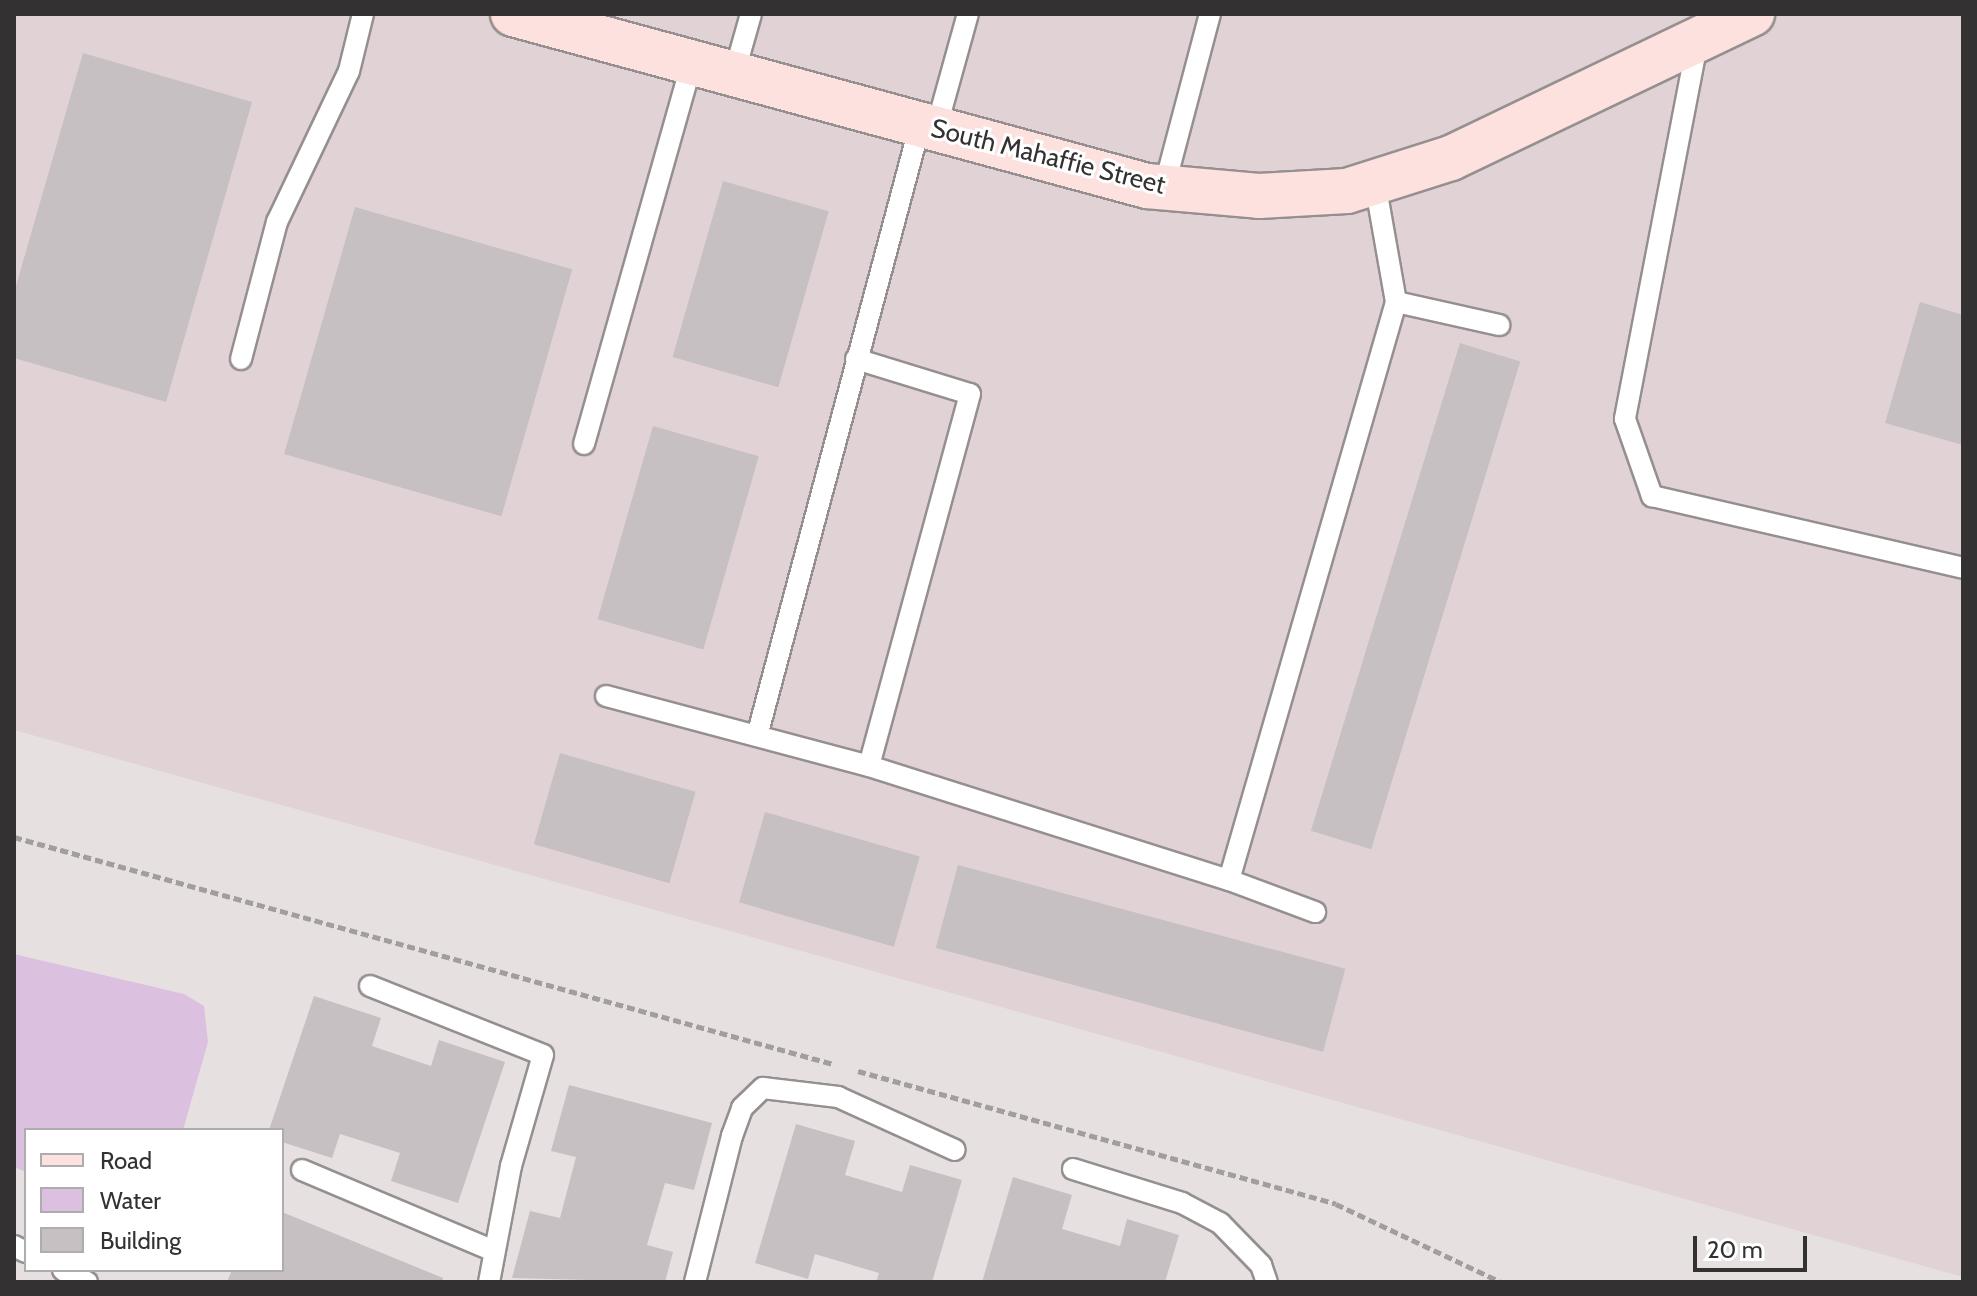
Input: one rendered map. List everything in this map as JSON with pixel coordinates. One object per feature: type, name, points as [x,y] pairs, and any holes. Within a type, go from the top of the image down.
[{"type":"street","name":"South Mahaffie Street","points":[[513,14],[1164,188],[1259,196],[1375,183],[1451,158],[1700,27],[1752,14]]},
{"type":"lane","points":[[241,359],[277,222],[349,71],[363,14]]},
{"type":"lane","points":[[734,74],[751,14]]},
{"type":"lane","points":[[757,736],[856,359],[928,127],[968,14]]},
{"type":"lane","points":[[1164,188],[1210,14]]},
{"type":"lane","points":[[1700,27],[1625,419],[1652,496],[1963,568]]},
{"type":"lane","points":[[584,444],[692,63]]},
{"type":"lane","points":[[1229,880],[1396,302],[1375,183]]},
{"type":"lane","points":[[1396,302],[1499,325]]},
{"type":"lane","points":[[856,359],[970,394],[869,766]]},
{"type":"lane","points":[[606,696],[869,766],[1229,880],[1315,912]]},
{"type":"lane","points":[[370,986],[543,1055],[489,1282]]},
{"type":"lane","points":[[695,1282],[732,1136],[742,1108],[763,1088],[838,1097],[955,1150]]},
{"type":"lane","points":[[1073,1169],[1182,1203],[1220,1223],[1261,1265],[1267,1282]]},
{"type":"lane","points":[[302,1170],[494,1251]]},
{"type":"lane","points":[[67,1272],[87,1282]]},
{"type":"path","points":[[14,837],[837,1065]]},
{"type":"path","points":[[852,1069],[1336,1204],[1501,1282]]},
{"type":"shaded area","points":[[14,14],[1963,14],[1963,1277],[14,730]]},
{"type":"water","points":[[14,954],[184,994],[204,1006],[208,1042],[184,1128],[24,1128],[24,1171],[14,1167]]},
{"type":"building","points":[[83,53],[252,102],[166,402],[14,358],[14,293]]},
{"type":"building","points":[[723,181],[829,211],[778,387],[673,357]]},
{"type":"building","points":[[355,207],[572,269],[501,516],[284,454]]},
{"type":"building","points":[[1920,302],[1963,315],[1963,445],[1885,423]]},
{"type":"building","points":[[1460,343],[1520,361],[1371,849],[1311,831]]},
{"type":"building","points":[[653,426],[759,456],[703,650],[598,619]]},
{"type":"building","points":[[560,753],[696,792],[669,883],[534,844]]},
{"type":"building","points":[[765,812],[920,856],[894,947],[739,902]]},
{"type":"building","points":[[958,865],[1345,969],[1323,1052],[936,948]]},
{"type":"building","points":[[314,996],[381,1018],[372,1046],[431,1066],[439,1040],[505,1062],[458,1203],[391,1181],[400,1153],[340,1134],[332,1158],[284,1143],[284,1128],[270,1128]]},
{"type":"building","points":[[569,1085],[712,1123],[694,1190],[665,1183],[647,1245],[673,1252],[665,1282],[512,1278],[530,1211],[560,1218],[576,1157],[551,1151]]},
{"type":"building","points":[[796,1124],[855,1141],[845,1175],[902,1192],[910,1165],[962,1180],[932,1282],[876,1282],[879,1273],[815,1254],[808,1279],[755,1263]]},
{"type":"building","points":[[1013,1177],[1072,1195],[1062,1229],[1120,1246],[1127,1219],[1179,1235],[1165,1282],[982,1282]]},
{"type":"building","points":[[284,1213],[443,1278],[442,1282],[227,1282],[231,1272],[284,1272]]}]
